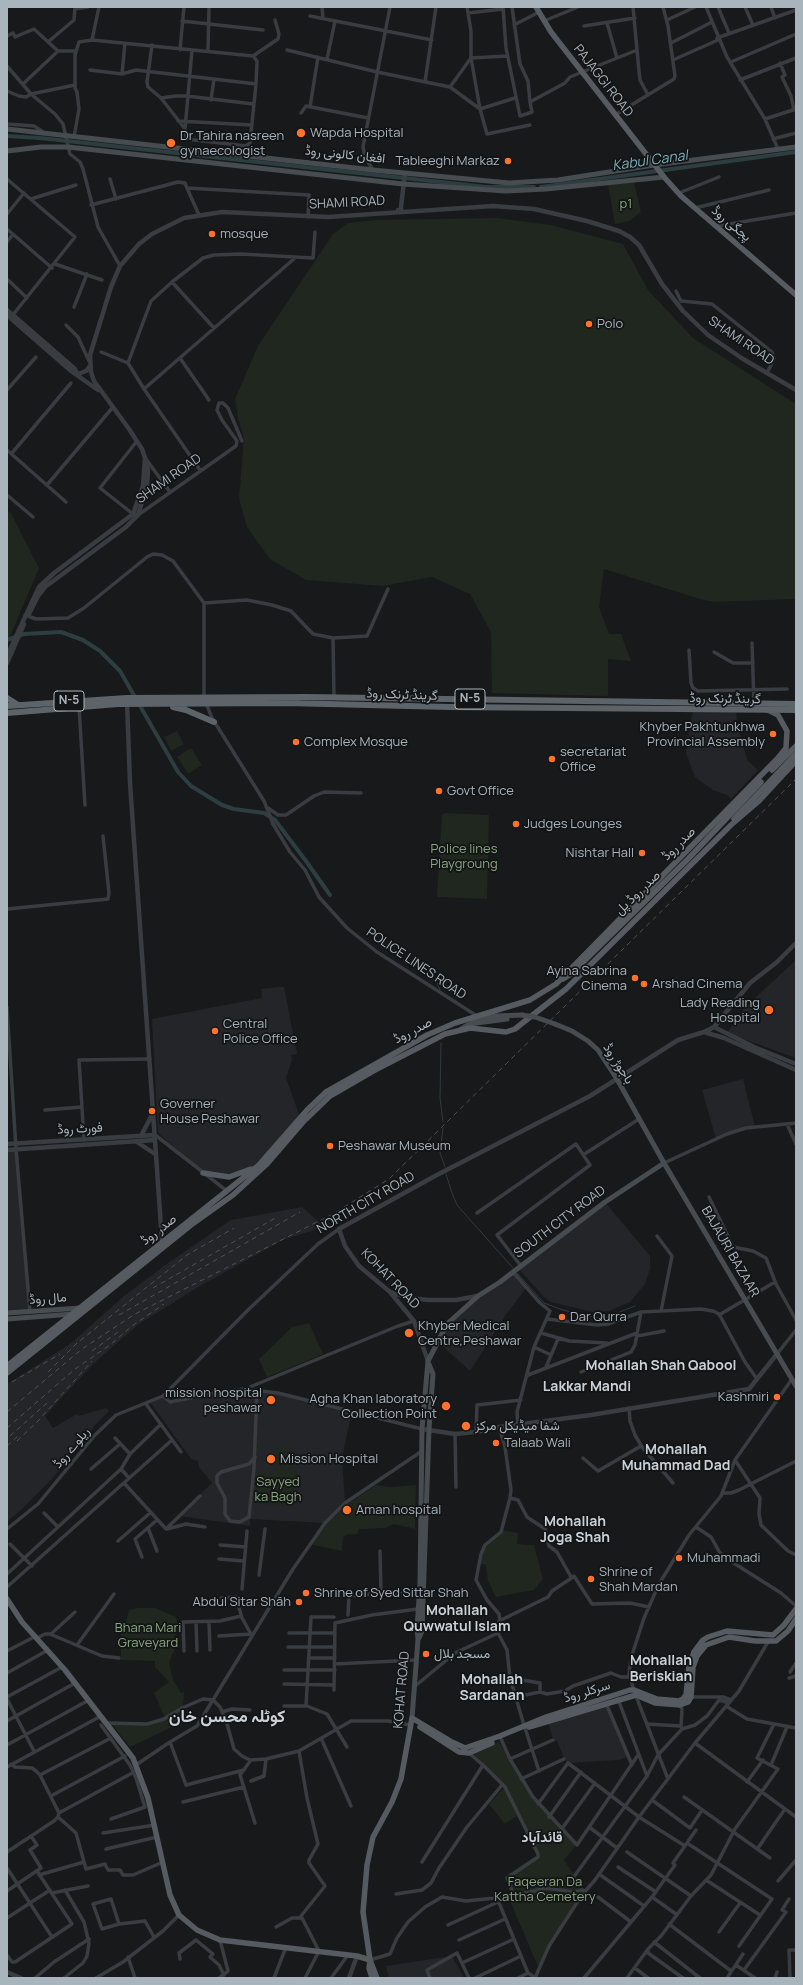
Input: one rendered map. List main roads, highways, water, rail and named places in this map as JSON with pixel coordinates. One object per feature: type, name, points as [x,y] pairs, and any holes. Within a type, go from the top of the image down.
[{"type":"highway","points":[[7,698],[18,705]]},
{"type":"highway","name":"گرینڈ ٹرنک روڈ","points":[[7,706],[204,698],[334,698],[796,710]]},
{"type":"highway","name":"گرینڈ ٹرنک روڈ","points":[[7,713],[79,707],[129,700],[136,704],[145,701],[160,705],[288,703],[449,707],[796,704]]},
{"type":"highway","points":[[160,705],[186,710],[214,722]]},
{"type":"main road","name":"PAJAGGI ROAD","points":[[538,10],[544,21],[582,72],[655,165]]},
{"type":"main road","name":"افغان کالونی روڈ","points":[[7,129],[373,170],[404,178],[509,183],[585,180],[655,165],[796,147]]},
{"type":"main road","points":[[7,151],[68,145],[251,167],[404,178],[506,191],[585,180],[663,176]]},
{"type":"main road","name":"پجگی روڈ","points":[[655,165],[679,194],[796,295]]},
{"type":"main road","name":"صدر روڈ","points":[[7,1373],[162,1241],[258,1166],[306,1110],[326,1092],[427,1035],[455,1023],[530,1000],[545,992],[558,982],[778,759],[786,748],[787,731],[778,715],[767,710]]},
{"type":"main road","name":"صدر روڈ پل","points":[[558,982],[576,970],[688,859],[796,746]]},
{"type":"main road","points":[[731,825],[743,809],[796,754]]},
{"type":"main road","name":"صدر روڈ","points":[[7,1366],[74,1314],[90,1307],[191,1225],[233,1195],[267,1164],[304,1121],[330,1096],[427,1042],[461,1029],[478,1028],[506,1032],[525,1022],[566,989],[731,825],[759,801],[796,761]]},
{"type":"main road","name":"باجوڑ روڈ","points":[[461,1029],[469,1024],[522,1015]]},
{"type":"main road","name":"باجوڑ روڈ","points":[[455,1023],[496,1016],[522,1015],[535,1017],[577,1034],[593,1045],[617,1079],[664,1163]]},
{"type":"main road","name":"SOUTH CITY ROAD","points":[[428,1361],[447,1324],[478,1296],[513,1272],[605,1202],[664,1163]]},
{"type":"main road","name":"BAJAURI BAZAAR","points":[[664,1163],[796,1386]]},
{"type":"main road","points":[[203,1173],[229,1177],[258,1166]]},
{"type":"main road","name":"مال روڈ","points":[[7,1313],[81,1311]]},
{"type":"main road","name":"مال روڈ","points":[[7,1318],[74,1314]]},
{"type":"main road","points":[[418,1639],[422,1631],[422,1594],[429,1429],[433,1374],[428,1361]]},
{"type":"main road","name":"KOHAT ROAD","points":[[372,1978],[369,1968],[370,1960],[363,1912],[367,1865],[373,1837],[392,1802],[401,1779],[411,1722],[418,1639],[418,1609],[422,1594],[422,1429],[428,1361]]},
{"type":"main road","points":[[7,1599],[22,1622],[48,1650],[89,1700],[101,1716],[103,1724],[133,1758],[148,1798],[170,1895],[179,1915],[197,1930],[220,1940],[357,1956],[370,1960],[377,1978]]},
{"type":"main road","points":[[680,1703],[686,1694],[689,1666],[696,1648],[708,1637],[728,1634],[772,1635],[784,1625],[796,1609]]},
{"type":"main road","points":[[411,1722],[459,1752],[501,1739],[524,1727],[606,1703],[635,1692],[657,1699],[680,1703],[688,1702],[691,1697],[694,1667],[697,1656],[706,1645],[728,1634],[768,1642],[776,1641],[788,1631],[796,1619]]},
{"type":"main road","name":"سرکلر روڈ","points":[[468,1750],[573,1708],[635,1692]]},
{"type":"waterway","points":[[7,136],[40,138],[486,187],[534,187]]},
{"type":"waterway","name":"Kabul Canal","points":[[541,187],[796,152]]},
{"type":"waterway","points":[[7,640],[24,634],[61,632],[83,640],[100,651],[120,671],[178,772],[191,786],[222,805],[234,809],[264,813],[275,820],[330,895]]},
{"type":"waterway","points":[[377,940],[383,945]]},
{"type":"waterway","points":[[428,975],[436,981],[440,990]]},
{"type":"waterway","points":[[441,1043],[440,1098],[443,1122]]},
{"type":"waterway","points":[[443,1128],[440,1153],[445,1167]]},
{"type":"waterway","points":[[446,1174],[457,1205],[513,1268]]},
{"type":"waterway","points":[[517,1273],[544,1303],[563,1310],[598,1318],[607,1317],[635,1306]]},
{"type":"railway","points":[[7,1412],[82,1349],[135,1314],[333,1214],[389,1179],[796,779]]},
{"type":"railway","points":[[119,1315],[300,1212]]},
{"type":"railway","points":[[153,1288],[277,1217]]},
{"type":"railway","points":[[48,1372],[76,1344],[187,1255],[234,1228]]},
{"type":"railway","points":[[7,1428],[75,1369],[110,1345],[132,1326],[164,1304]]},
{"type":"railway","points":[[92,1351],[118,1332]]},
{"type":"railway","points":[[12,1382],[60,1354]]},
{"type":"railway","points":[[17,1441],[38,1421],[92,1361]]},
{"type":"railway","points":[[10,1436],[47,1403]]},
{"type":"railway","points":[[7,1446],[19,1435]]},
{"type":"place","name":"Wapda Hospital","points":[[301,133]]},
{"type":"place","name":"Dr Tahira nasreen gynaecologist","points":[[171,143]]},
{"type":"place","name":"Tableeghi Markaz","points":[[508,161]]},
{"type":"place","name":"mosque","points":[[212,234]]},
{"type":"place","name":"Polo","points":[[589,324]]},
{"type":"place","name":"Khyber Pakhtunkhwa Provincial Assembly","points":[[773,734]]},
{"type":"place","name":"Complex Mosque","points":[[296,742]]},
{"type":"place","name":"secretariat Office","points":[[552,759]]},
{"type":"place","name":"Govt Office","points":[[439,791]]},
{"type":"place","name":"Judges Lounges","points":[[516,824]]},
{"type":"place","name":"Nishtar Hall","points":[[642,853]]},
{"type":"place","name":"Ayina Sabrina Cinema","points":[[635,978]]},
{"type":"place","name":"Arshad Cinema","points":[[644,984]]},
{"type":"place","name":"Lady Reading Hospital","points":[[769,1010]]},
{"type":"place","name":"Central Police Office","points":[[215,1031]]},
{"type":"place","name":"Governer House Peshawar","points":[[152,1111]]},
{"type":"place","name":"Peshawar Museum","points":[[330,1146]]},
{"type":"place","name":"Dar Qurra","points":[[562,1317]]},
{"type":"place","name":"Khyber Medical Centre,Peshawar","points":[[409,1333]]},
{"type":"place","name":"Kashmiri","points":[[777,1397]]},
{"type":"place","name":"mission hospital peshawar","points":[[271,1400]]},
{"type":"place","name":"Agha Khan laboratory Collection Point","points":[[446,1406]]},
{"type":"place","name":"شفا میڈیکل مركز","points":[[466,1426]]},
{"type":"place","name":"Talaab Wali","points":[[496,1443]]},
{"type":"place","name":"Mission Hospital","points":[[271,1459]]},
{"type":"place","name":"Aman hospital","points":[[347,1510]]},
{"type":"place","name":"Muhammadi","points":[[679,1558]]},
{"type":"place","name":"Shrine of Shah Mardan","points":[[591,1579]]},
{"type":"place","name":"Shrine of Syed Sittar Shah","points":[[306,1593]]},
{"type":"place","name":"Abdul Sitar Shāh","points":[[299,1602]]},
{"type":"place","name":"مسجد بلال","points":[[426,1654]]},
{"type":"district","name":"Mohallah Shah Qabool","points":[[661,1366]]},
{"type":"district","name":"Lakkar Mandi","points":[[587,1387]]},
{"type":"district","name":"Mohallah Muhammad Dad","points":[[676,1458]]},
{"type":"district","name":"Mohallah Joga Shah","points":[[575,1530]]},
{"type":"district","name":"Mohallah Quwwatul Islam","points":[[457,1620]]},
{"type":"district","name":"Mohallah Beriskian","points":[[661,1670]]},
{"type":"district","name":"Mohallah Sardanan","points":[[492,1688]]},
{"type":"district","name":"کوٹلہ محسن خان","points":[[227,1717]]},
{"type":"district","name":"قائدآباد","points":[[542,1838]]},
{"type":"park label","name":"p1","points":[[626,204]]},
{"type":"park label","name":"Police lines Playgroung","points":[[464,856]]},
{"type":"park label","name":"Sayyed ka Bagh","points":[[278,1490]]},
{"type":"park label","name":"Bhana Mari Graveyard","points":[[148,1636]]},
{"type":"park label","name":"Faqeeran Da Kattha Cemetery","points":[[545,1890]]}]
